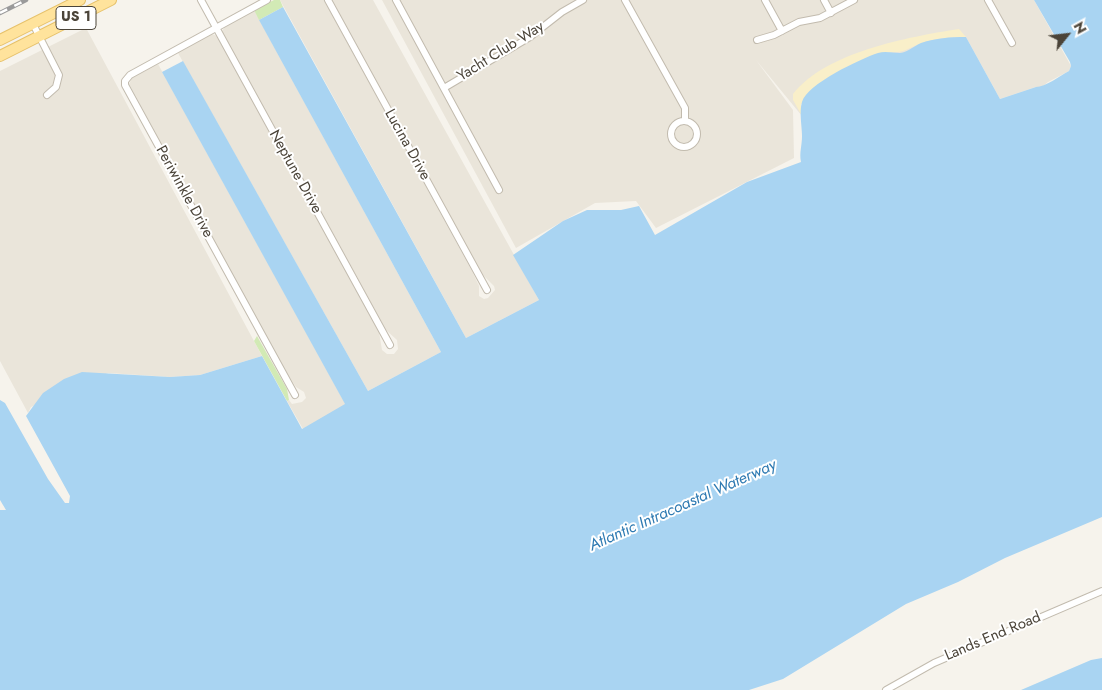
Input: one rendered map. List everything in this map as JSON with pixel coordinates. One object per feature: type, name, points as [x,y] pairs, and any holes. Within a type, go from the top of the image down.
[{"type":"main road","name":"US 1","points":[[0,40],[80,0]]},
{"type":"main road","name":"US 1","points":[[0,56],[112,0]]},
{"type":"street","name":"Neptune Drive","points":[[201,0],[390,345]]},
{"type":"street","points":[[216,28],[267,0]]},
{"type":"street","name":"Lucina Drive","points":[[328,0],[487,290]]},
{"type":"street","name":"Yacht Club Way","points":[[396,0],[499,190]]},
{"type":"street","name":"Yacht Club Way","points":[[444,88],[530,37],[562,12],[583,0]]},
{"type":"street","points":[[625,0],[685,108],[685,121]]},
{"type":"street","points":[[765,0],[782,30]]},
{"type":"street","points":[[824,0],[831,13]]},
{"type":"street","points":[[757,40],[774,35],[799,22],[820,18],[854,0]]},
{"type":"street","points":[[988,0],[1012,43]]},
{"type":"street","points":[[33,24],[59,75],[56,87],[47,95]]},
{"type":"street","name":"Periwinkle Drive","points":[[216,28],[130,75],[125,81],[125,85],[295,395]]},
{"type":"street","points":[[685,121],[694,125],[697,138],[692,145],[683,148],[675,145],[670,137],[670,133],[677,122],[685,121]]},
{"type":"street","name":"Lands End Road","points":[[886,690],[934,663],[1102,591]]},
{"type":"shaded area","points":[[280,0],[324,0],[473,273],[479,286],[479,296],[484,299],[488,298],[495,290],[494,286],[480,272],[332,0],[373,0],[539,300],[466,338]]},
{"type":"shaded area","points":[[382,0],[1034,0],[1071,66],[1069,71],[1042,87],[1036,87],[1000,99],[966,37],[801,104],[802,116],[756,60],[793,110],[794,158],[656,228],[636,201],[595,203],[516,248]]},
{"type":"shaded area","points":[[254,10],[441,352],[368,391],[178,53],[207,36],[212,34],[217,36],[379,332],[382,350],[387,354],[394,354],[398,349],[397,340],[386,330],[223,34],[222,31],[225,27]]},
{"type":"shaded area","points":[[86,28],[262,356],[200,375],[170,377],[108,373],[31,407],[28,413],[0,361],[0,71]]},
{"type":"shaded area","points":[[158,64],[346,405],[303,429],[287,401],[289,400],[292,404],[302,402],[306,398],[304,392],[296,387],[284,369],[129,84],[132,78]]},
{"type":"green space","points":[[274,0],[280,0],[283,7],[259,20],[254,10]]},
{"type":"green space","points":[[257,336],[287,389],[289,400],[287,401],[254,341]]},
{"type":"sand","points":[[959,29],[966,37],[936,39],[902,51],[889,52],[801,104],[802,116],[793,100],[793,94],[808,79],[826,67],[847,57],[893,42]]},
{"type":"water","name":"Atlantic Intracoastal Waterway","points":[[1034,0],[1102,0],[1102,517],[1005,558],[958,582],[906,604],[783,679],[749,690],[0,690],[0,510],[6,510],[0,500],[0,400],[5,403],[48,479],[65,503],[69,503],[70,496],[26,416],[43,393],[64,379],[82,372],[170,377],[200,375],[262,356],[302,429],[345,404],[162,72],[183,61],[368,391],[441,352],[259,20],[283,7],[466,338],[539,300],[513,255],[563,221],[587,210],[621,210],[639,206],[655,235],[747,182],[801,162],[801,110],[802,102],[806,95],[823,80],[870,56],[881,52],[900,53],[932,40],[966,37],[1000,99],[1044,85],[1069,71],[1070,62]]},
{"type":"water","points":[[1102,658],[1102,690],[1021,690],[1091,660]]},
{"type":"railway","points":[[0,13],[26,0]]}]
